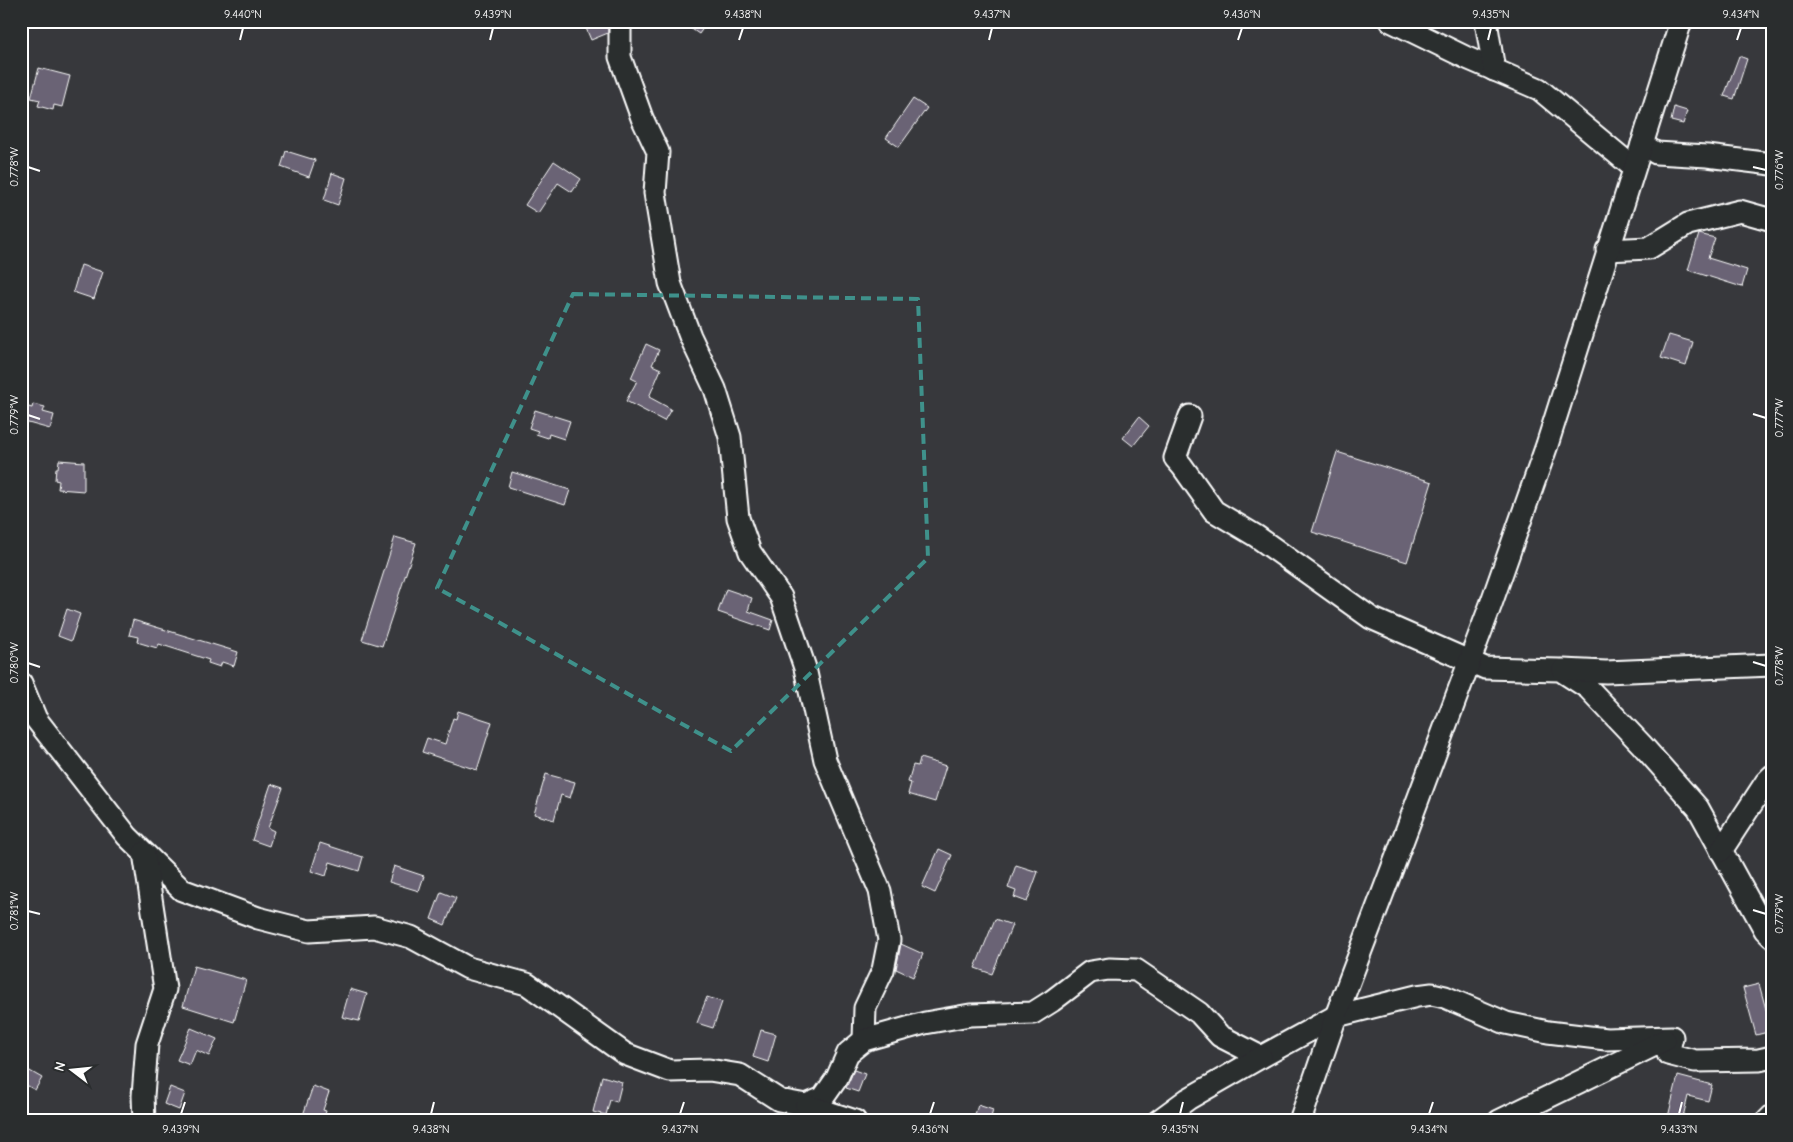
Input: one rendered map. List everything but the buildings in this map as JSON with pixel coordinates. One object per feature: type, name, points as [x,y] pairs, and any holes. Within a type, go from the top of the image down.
[{"type":"street","points":[[620,21],[620,57],[642,118],[658,152],[655,194],[670,283],[690,336],[716,389],[730,437],[738,518],[750,552],[781,597],[805,668],[826,760],[880,891],[889,940],[883,970],[865,1008],[864,1040]]},
{"type":"street","points":[[1391,21],[1494,70],[1539,89],[1634,168]]},
{"type":"street","points":[[1486,21],[1494,70]]},
{"type":"street","points":[[1300,1121],[1336,1016],[1396,860],[1547,445],[1681,21]]},
{"type":"street","points":[[1642,144],[1656,153],[1707,156],[1772,164]]},
{"type":"street","points":[[1608,250],[1649,248],[1688,224],[1740,211],[1771,219]]},
{"type":"street","points":[[1190,416],[1175,458],[1214,511],[1256,536],[1371,618],[1485,668],[1606,672],[1772,664]]},
{"type":"street","points":[[1560,670],[1588,688],[1698,808],[1765,930],[1772,937]]},
{"type":"street","points":[[21,683],[36,718],[127,836],[182,890],[258,918],[308,931],[374,927],[411,937],[468,968],[527,984],[626,1054],[670,1071],[709,1070],[740,1075],[779,1100],[806,1105],[855,1121]]},
{"type":"street","points":[[1721,850],[1766,782],[1772,776]]},
{"type":"street","points":[[144,853],[165,989],[147,1044],[143,1096],[144,1121]]},
{"type":"street","points":[[806,1105],[823,1098],[837,1078],[848,1053],[864,1040],[925,1024],[970,1015],[1033,1013],[1090,972],[1109,969],[1136,970],[1199,1014],[1220,1036],[1261,1056]]},
{"type":"street","points":[[1158,1121],[1188,1100],[1261,1056],[1336,1016],[1417,996],[1432,994],[1445,997],[1506,1023],[1548,1032],[1606,1039],[1672,1037]]},
{"type":"street","points":[[1672,1037],[1668,1054],[1695,1061],[1758,1060],[1772,1057]]},
{"type":"street","points":[[1499,1121],[1672,1037]]},
{"type":"street","points":[[1767,1121],[1772,1116]]},
{"type":"highlighted area","points":[[573,294],[918,299],[928,558],[731,751],[437,588]]}]
